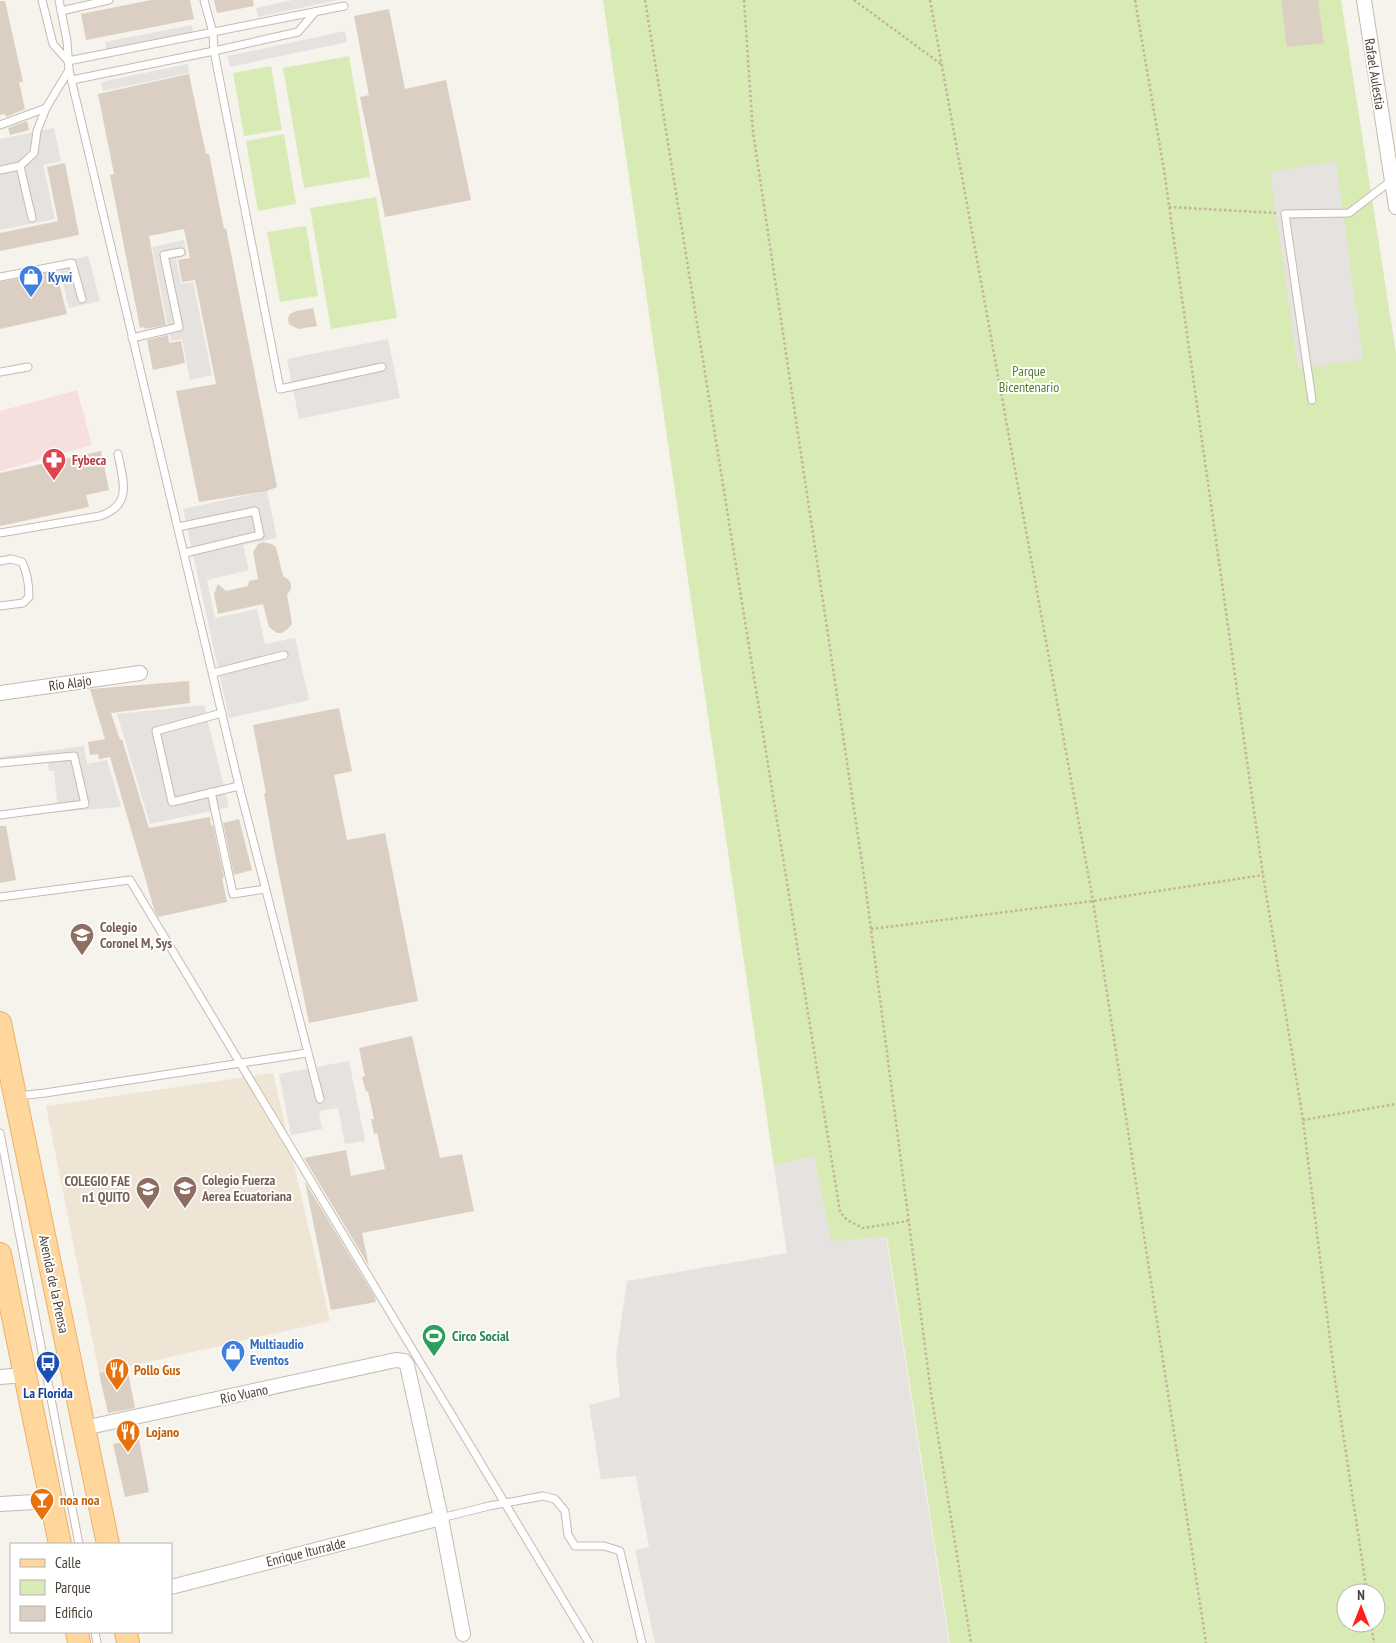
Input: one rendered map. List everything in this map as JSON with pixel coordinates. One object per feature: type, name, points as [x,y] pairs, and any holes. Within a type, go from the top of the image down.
[{"type":"main road","name":"Avenida de la Prensa","points":[[0,1024],[108,1543]]},
{"type":"main road","points":[[0,1254],[60,1543]]},
{"type":"street","name":"Rafael Aulestia","points":[[1364,0],[1394,180],[1396,207]]},
{"type":"street","name":"Río Alajo","points":[[0,693],[140,673]]},
{"type":"street","name":"Río Vuano","points":[[84,1428],[396,1360],[404,1361],[407,1365],[440,1518]]},
{"type":"street","points":[[0,1377],[25,1376]]},
{"type":"street","points":[[0,1504],[51,1502]]},
{"type":"street","points":[[440,1518],[463,1634]]},
{"type":"street","name":"Enrique Iturralde","points":[[172,1587],[440,1518]]},
{"type":"lane","points":[[42,0],[51,40],[54,47],[68,61]]},
{"type":"lane","points":[[59,0],[72,80],[132,338],[239,786],[320,1099]]},
{"type":"lane","points":[[61,11],[109,0]]},
{"type":"lane","points":[[204,0],[213,33],[214,51],[280,389],[382,367]]},
{"type":"lane","points":[[68,61],[344,6]]},
{"type":"lane","points":[[72,80],[298,32],[316,12]]},
{"type":"lane","points":[[0,170],[20,166],[34,153],[38,131],[46,108],[70,70]]},
{"type":"lane","points":[[0,125],[46,108]]},
{"type":"lane","points":[[20,166],[32,218]]},
{"type":"lane","points":[[1312,400],[1285,214],[1349,213],[1394,180]]},
{"type":"lane","points":[[132,338],[178,327],[164,255],[181,252]]},
{"type":"lane","points":[[0,277],[72,263],[82,299]]},
{"type":"lane","points":[[0,372],[28,367]]},
{"type":"lane","points":[[0,533],[100,516],[117,508],[121,501],[124,485],[118,454]]},
{"type":"lane","points":[[178,527],[255,511],[260,535],[185,554]]},
{"type":"lane","points":[[0,561],[11,559],[22,562],[29,597],[23,603],[0,606]]},
{"type":"lane","points":[[213,673],[284,655]]},
{"type":"lane","points":[[222,712],[156,731],[172,802],[239,786]]},
{"type":"lane","points":[[0,763],[74,756],[85,804],[0,815]]},
{"type":"lane","points":[[211,792],[234,894],[266,889]]},
{"type":"lane","points":[[0,897],[130,880],[589,1643]]},
{"type":"lane","points":[[14,1096],[46,1093],[307,1053]]},
{"type":"lane","points":[[0,1133],[79,1543]]},
{"type":"lane","points":[[440,1518],[543,1496],[555,1499],[565,1511],[568,1535],[575,1546],[604,1546],[620,1551],[642,1643]]},
{"type":"path","points":[[645,0],[840,1212],[847,1220],[864,1228],[908,1221]]},
{"type":"path","points":[[744,0],[753,132],[871,929],[930,1393],[971,1643]]},
{"type":"path","points":[[854,0],[941,64]]},
{"type":"path","points":[[930,0],[1093,901],[1206,1643]]},
{"type":"path","points":[[1135,0],[1169,207],[1263,875],[1303,1120],[1335,1380],[1365,1583]]},
{"type":"path","points":[[1169,207],[1285,214]]},
{"type":"path","points":[[871,929],[1093,901],[1263,875]]},
{"type":"path","points":[[1303,1120],[1396,1104]]},
{"type":"shaded area","points":[[293,0],[337,0],[258,17],[256,8]]},
{"type":"shaded area","points":[[192,25],[193,33],[107,51],[105,42]]},
{"type":"shaded area","points":[[345,31],[347,42],[230,67],[228,56]]},
{"type":"shaded area","points":[[188,64],[189,73],[103,91],[101,82]]},
{"type":"shaded area","points":[[54,128],[61,161],[43,165],[55,219],[0,230],[0,139]]},
{"type":"shaded area","points":[[1336,161],[1363,359],[1298,369],[1270,172]]},
{"type":"shaded area","points":[[184,240],[187,256],[176,259],[181,284],[193,282],[212,375],[190,380],[182,339],[171,341],[152,247]]},
{"type":"shaded area","points":[[88,256],[100,301],[69,308],[58,263]]},
{"type":"shaded area","points":[[388,339],[400,398],[299,419],[287,359]]},
{"type":"shaded area","points":[[77,390],[92,445],[0,471],[0,411]]},
{"type":"shaded area","points":[[267,491],[277,538],[243,545],[249,570],[207,580],[215,618],[257,609],[265,644],[295,638],[309,700],[229,718],[183,509]]},
{"type":"shaded area","points":[[204,705],[229,807],[150,824],[117,714]]},
{"type":"shaded area","points":[[84,746],[87,764],[107,760],[121,807],[58,812],[54,771],[49,771],[48,762],[0,767],[0,757]]},
{"type":"shaded area","points":[[349,1061],[365,1141],[345,1144],[338,1108],[319,1111],[322,1129],[291,1135],[279,1074]]},
{"type":"shaded area","name":"Colegio Fuerza Aerea Ecuatoriana","points":[[273,1073],[330,1321],[99,1373],[46,1106]]},
{"type":"shaded area","points":[[814,1156],[831,1241],[886,1237],[949,1643],[655,1643],[635,1550],[649,1547],[636,1476],[601,1479],[589,1405],[620,1397],[616,1357],[627,1281],[787,1253],[774,1166]]},
{"type":"green space","name":"Parque Bicentenario","points":[[603,0],[1341,0],[1396,353],[1396,1643],[950,1643],[887,1237],[831,1242],[814,1156],[774,1166]]},
{"type":"green space","points":[[349,56],[370,177],[304,188],[283,68]]},
{"type":"green space","points":[[271,66],[282,130],[244,136],[233,73]]},
{"type":"green space","points":[[284,134],[296,204],[258,211],[246,141]]},
{"type":"green space","points":[[376,197],[397,318],[331,329],[310,208]]},
{"type":"green space","points":[[306,226],[318,296],[280,302],[267,232]]},
{"type":"building","points":[[151,0],[190,0],[194,19],[86,40],[81,14]]},
{"type":"building","points":[[214,0],[253,0],[254,6],[217,13]]},
{"type":"building","points":[[1281,0],[1318,0],[1324,43],[1287,47]]},
{"type":"building","points":[[0,1],[5,1],[23,82],[19,82],[25,109],[6,117],[5,114],[0,115]]},
{"type":"building","points":[[389,9],[405,89],[446,80],[471,200],[385,217],[360,97],[369,95],[354,16]]},
{"type":"building","points":[[189,74],[206,154],[209,154],[224,229],[226,228],[277,487],[267,491],[199,502],[176,391],[216,384],[195,280],[182,282],[178,260],[190,258],[184,229],[149,236],[166,325],[145,329],[144,327],[140,328],[110,175],[114,174],[98,94]]},
{"type":"building","points":[[27,121],[29,130],[10,135],[8,128]]},
{"type":"building","points":[[65,163],[79,235],[0,251],[0,233],[58,221],[47,167]]},
{"type":"building","name":"Kywi","points":[[56,271],[67,314],[0,329],[0,282]]},
{"type":"building","points":[[313,308],[317,326],[298,329],[289,324],[288,318],[290,314]]},
{"type":"building","points":[[168,335],[169,343],[181,341],[185,363],[153,370],[147,340]]},
{"type":"building","name":"Fybeca","points":[[101,451],[109,490],[86,495],[89,507],[0,526],[0,473]]},
{"type":"building","points":[[263,542],[276,547],[283,576],[291,584],[291,589],[287,595],[292,623],[282,633],[277,633],[269,627],[263,604],[218,614],[214,594],[218,584],[226,591],[248,586],[249,581],[258,579],[253,552],[258,544]]},
{"type":"building","points":[[189,681],[190,703],[111,713],[120,740],[122,739],[149,828],[210,817],[211,826],[213,825],[224,877],[222,878],[227,902],[158,917],[110,757],[99,759],[98,754],[90,755],[88,742],[105,739],[90,689]]},
{"type":"building","points":[[339,708],[352,771],[334,775],[347,840],[385,833],[418,1001],[309,1023],[275,854],[253,725]]},
{"type":"building","points":[[239,819],[252,870],[234,875],[223,823]]},
{"type":"building","points":[[0,826],[6,826],[16,880],[0,883]]},
{"type":"building","points":[[412,1036],[440,1158],[462,1154],[474,1211],[362,1233],[369,1266],[304,1158],[346,1150],[351,1176],[385,1169],[377,1133],[374,1134],[371,1119],[374,1119],[368,1091],[366,1092],[362,1077],[365,1076],[359,1048]]},
{"type":"building","points":[[305,1182],[375,1297],[376,1302],[331,1310]]},
{"type":"building","name":"Pollo Gus","points":[[127,1367],[135,1408],[108,1413],[99,1373]]},
{"type":"building","points":[[139,1439],[149,1492],[125,1497],[113,1444]]},
{"type":"place","name":"Kywi","points":[[31,298]]},
{"type":"place","name":"Fybeca","points":[[54,481]]},
{"type":"place","name":"Colegio Coronel M, Sys","points":[[82,956]]},
{"type":"place","name":"Colegio Fuerza Aerea Ecuatoriana","points":[[185,1209]]},
{"type":"place","name":"COLEGIO FAE n1 QUITO","points":[[148,1210]]},
{"type":"place","name":"Circo Social","points":[[434,1357]]},
{"type":"place","name":"Multiaudio Eventos","points":[[233,1373]]},
{"type":"place","name":"La Florida","points":[[48,1384]]},
{"type":"place","name":"Pollo Gus","points":[[117,1391]]},
{"type":"place","name":"Lojano","points":[[128,1453]]},
{"type":"place","name":"noa noa","points":[[42,1521]]}]
